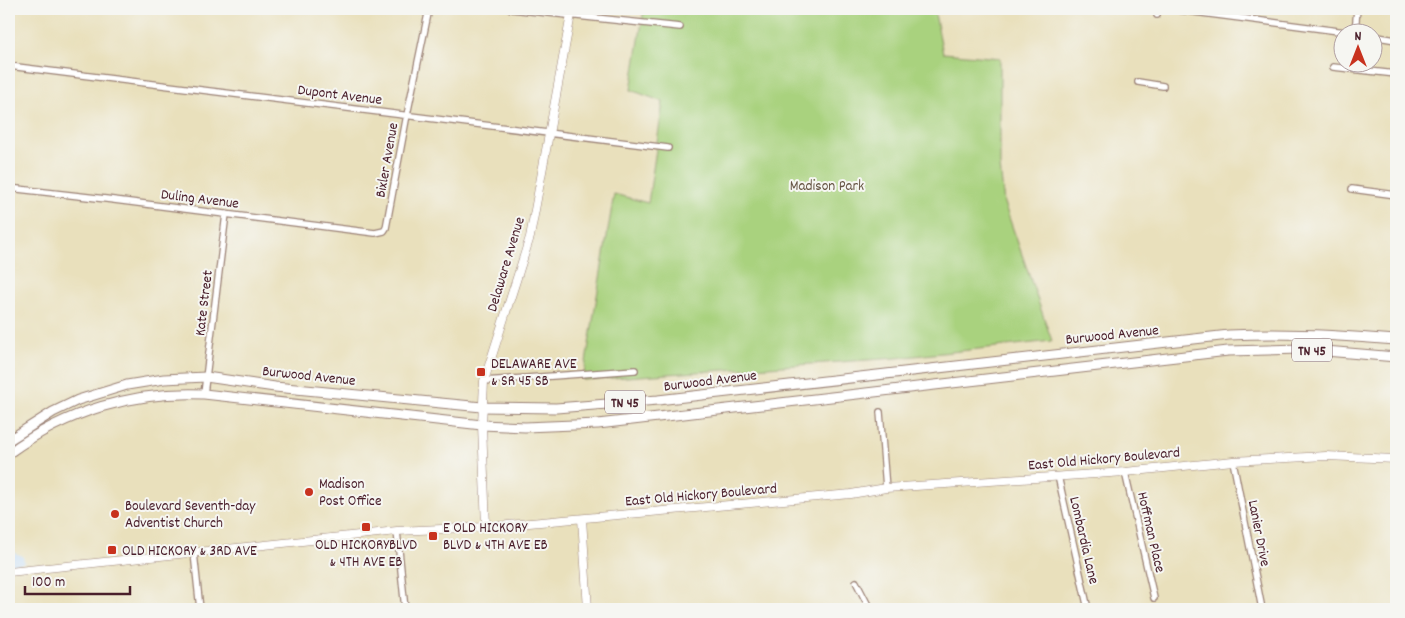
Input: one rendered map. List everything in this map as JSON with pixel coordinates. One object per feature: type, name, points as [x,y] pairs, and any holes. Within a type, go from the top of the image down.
[{"type":"main road","name":"Burwood Avenue","points":[[9,440],[53,412],[101,392],[146,381],[206,376],[275,386],[482,407],[556,408],[658,400],[1229,335],[1276,332],[1331,334],[1396,340]]},
{"type":"main road","name":"Burwood Avenue","points":[[9,453],[49,427],[79,414],[111,403],[158,395],[204,394],[482,425],[525,427],[598,424],[1228,350],[1302,349],[1396,357]]},
{"type":"street","name":"Bixler Avenue","points":[[386,228],[429,9]]},
{"type":"street","points":[[511,9],[571,12],[680,27]]},
{"type":"street","points":[[1171,9],[1332,30]]},
{"type":"street","points":[[1356,22],[1358,9]]},
{"type":"street","name":"Delaware Avenue","points":[[486,527],[482,425],[484,381],[530,237],[571,12]]},
{"type":"street","points":[[1382,38],[1396,40]]},
{"type":"street","name":"Dupont Avenue","points":[[9,66],[668,148]]},
{"type":"street","points":[[1380,72],[1396,74]]},
{"type":"street","points":[[1138,82],[1163,86]]},
{"type":"street","name":"Duling Avenue","points":[[9,188],[374,233],[384,231],[386,228]]},
{"type":"street","points":[[1352,189],[1396,195]]},
{"type":"street","name":"Kate Street","points":[[204,394],[226,214]]},
{"type":"street","points":[[484,381],[635,370]]},
{"type":"street","points":[[880,412],[886,488]]},
{"type":"street","name":"East Old Hickory Boulevard","points":[[9,572],[397,531],[486,527],[842,495],[886,488],[1125,472],[1233,461],[1326,456],[1396,459]]},
{"type":"street","name":"Lanier Drive","points":[[1233,461],[1262,609]]},
{"type":"street","name":"Hoffman Place","points":[[1125,472],[1154,598]]},
{"type":"street","name":"Lombardia Lane","points":[[1058,476],[1088,609]]},
{"type":"street","points":[[582,518],[588,609]]},
{"type":"street","points":[[397,531],[405,609]]},
{"type":"street","points":[[194,553],[200,609]]},
{"type":"street","points":[[856,582],[870,609]]},
{"type":"shaded area","points":[[9,551],[23,556],[24,563],[9,565]]},
{"type":"green space","name":"Madison Park","points":[[644,9],[934,9],[943,53],[1000,58],[1000,166],[1004,203],[1052,341],[896,358],[583,380],[614,194],[648,203],[663,102],[631,90]]},
{"type":"place","name":"DELAWARE AVE & SR 45 SB","points":[[481,372]]},
{"type":"place","name":"Madison Post Office","points":[[309,492]]},
{"type":"place","name":"Boulevard Seventh-day Adventist Church","points":[[115,514]]},
{"type":"place","name":"OLD HICKORYBLVD & 4TH AVE EB","points":[[366,527]]},
{"type":"place","name":"E OLD HICKORY BLVD & 4TH AVE EB","points":[[433,536]]},
{"type":"place","name":"OLD HICKORY & 3RD AVE","points":[[112,550]]}]
